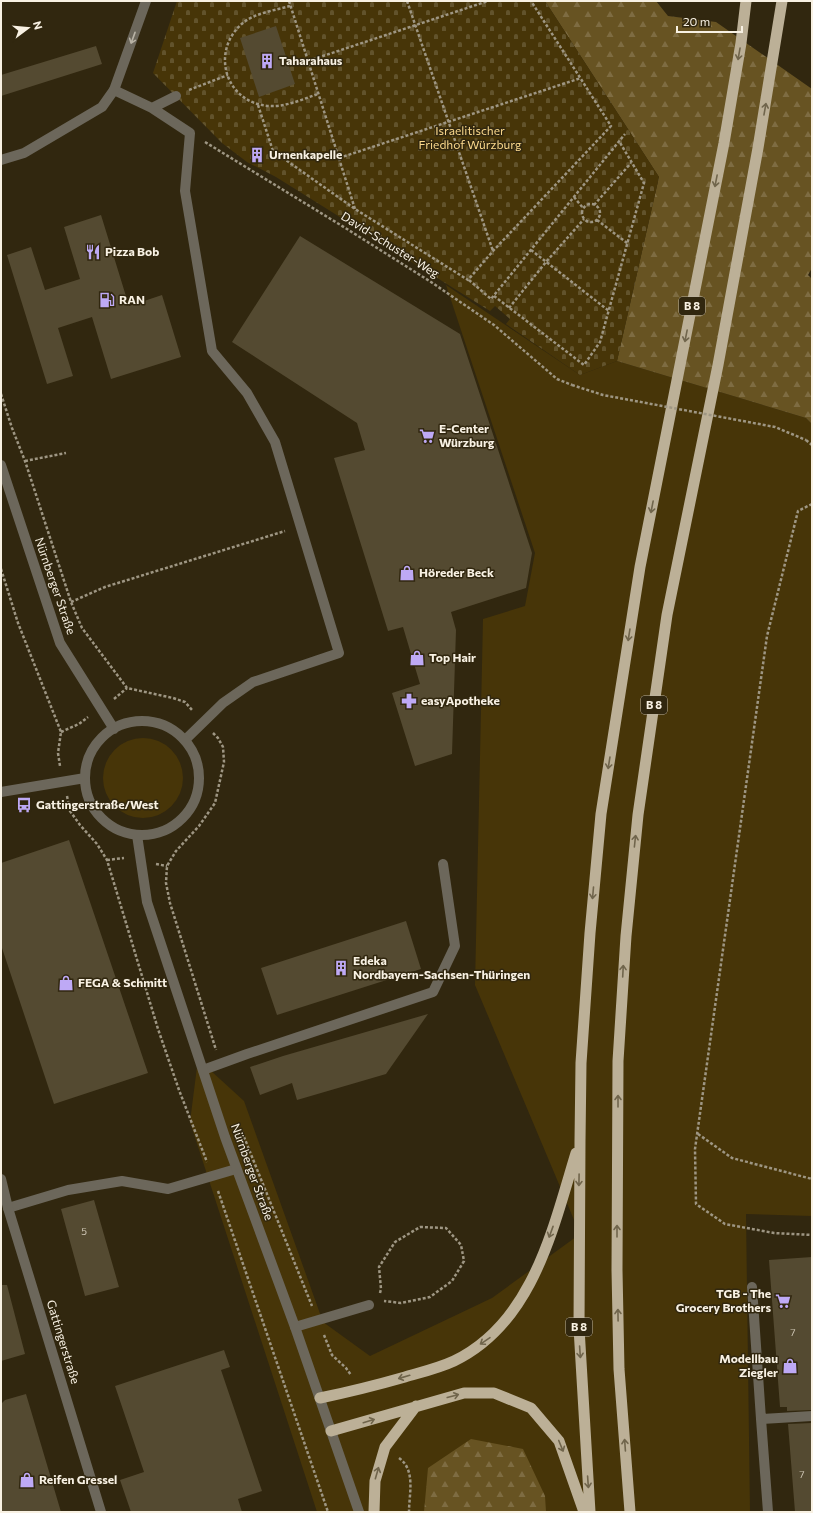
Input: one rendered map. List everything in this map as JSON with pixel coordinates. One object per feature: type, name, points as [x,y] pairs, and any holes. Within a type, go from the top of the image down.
[{"type":"highway","name":"B 8","points":[[590,1512],[579,1328],[581,1063],[589,941],[601,814],[640,567],[724,143],[741,43],[746,1]]},
{"type":"highway","name":"B 8","points":[[630,1512],[619,1368],[617,1270],[618,1061],[626,936],[638,815],[667,615],[718,365],[758,148],[782,1]]},
{"type":"highway","points":[[320,1398],[357,1390],[441,1366],[456,1360],[490,1338],[519,1303],[537,1270],[552,1229],[580,1141]]},
{"type":"highway","points":[[331,1431],[464,1393],[494,1392],[531,1408],[559,1441],[584,1512]]},
{"type":"highway","points":[[374,1512],[375,1481],[385,1447],[416,1406]]},
{"type":"street","points":[[1,160],[24,153],[102,107],[114,90],[146,1]]},
{"type":"street","points":[[114,90],[152,108],[190,133],[185,191],[212,351],[247,393],[275,442],[339,653],[253,682],[223,703],[185,740]]},
{"type":"street","points":[[152,108],[176,96]]},
{"type":"street","name":"Nürnberger Straße","points":[[1,465],[60,643],[114,729]]},
{"type":"street","points":[[140,721],[156,723],[172,729],[185,740],[195,756],[199,775],[197,795],[188,812],[174,826],[156,834],[137,835],[120,831],[106,823],[94,810],[87,794],[85,778],[88,760],[96,744],[114,729],[124,724],[140,721]]},
{"type":"street","points":[[1,792],[85,778]]},
{"type":"street","name":"Nürnberger Straße","points":[[137,835],[147,902],[202,1070],[236,1169],[295,1327],[359,1512]]},
{"type":"street","points":[[202,1070],[433,992],[455,946],[443,864]]},
{"type":"street","points":[[8,1208],[68,1190],[122,1181],[168,1189],[211,1175],[236,1169]]},
{"type":"street","name":"Gattingerstraße","points":[[1,1179],[8,1208],[101,1512]]},
{"type":"street","points":[[752,1287],[768,1512]]},
{"type":"street","points":[[295,1327],[369,1305]]},
{"type":"street","points":[[761,1419],[812,1416]]},
{"type":"path","points":[[289,1],[355,209]]},
{"type":"path","points":[[407,1],[493,251]]},
{"type":"path","points":[[308,62],[488,1]]},
{"type":"path","points":[[468,280],[493,251],[611,126],[531,1]]},
{"type":"path","points":[[290,6],[259,15],[245,22],[231,36],[225,53],[225,69],[232,85],[244,98],[258,105],[272,107],[318,94]]},
{"type":"path","points":[[176,96],[228,75]]},
{"type":"path","points":[[339,158],[581,78]]},
{"type":"path","points":[[258,105],[273,151],[355,209],[468,280],[491,298],[494,296],[584,365],[600,342],[644,183],[619,141]]},
{"type":"path","name":"David-Schuster-Weg","points":[[190,133],[431,282],[494,325],[557,379],[603,395],[775,427],[806,440],[812,445]]},
{"type":"path","points":[[494,296],[625,134]]},
{"type":"path","points":[[594,205],[632,163]]},
{"type":"path","points":[[574,197],[583,208]]},
{"type":"path","points":[[588,204],[597,206],[600,212],[597,220],[589,222],[584,219],[581,214],[583,208],[588,204]]},
{"type":"path","points":[[509,308],[546,262],[584,219]]},
{"type":"path","points":[[597,220],[627,243]]},
{"type":"path","points":[[531,250],[609,311]]},
{"type":"path","points":[[1,394],[25,461],[71,602],[82,628],[127,688],[185,702]]},
{"type":"path","points":[[25,461],[66,453]]},
{"type":"path","points":[[812,504],[798,511],[766,636],[696,1149],[696,1204],[725,1224],[774,1233],[812,1234]]},
{"type":"path","points":[[71,602],[106,587],[301,526]]},
{"type":"path","points":[[1,570],[18,623],[60,732],[58,753],[70,811],[97,844],[107,860],[158,1029],[211,1175],[328,1512]]},
{"type":"path","points":[[218,738],[224,747],[224,762],[215,803],[198,826],[176,851],[167,866],[166,883],[170,903],[212,1032],[219,1064]]},
{"type":"path","points":[[242,1131],[332,1356],[346,1368],[352,1376]]},
{"type":"path","points":[[698,1134],[732,1158],[812,1179]]},
{"type":"path","points":[[369,1305],[378,1300],[401,1303],[430,1297],[452,1281],[464,1261],[461,1245],[446,1228],[420,1227],[395,1242],[379,1267],[381,1289],[378,1300]]},
{"type":"path","points":[[404,1461],[410,1476],[409,1512]]},
{"type":"green space","name":"Israelitischer Friedhof Würzburg","points":[[177,1],[545,1],[659,177],[617,361],[580,375],[506,324],[510,319],[495,306],[490,311],[276,177],[247,162],[222,143],[153,73]]},
{"type":"green space","points":[[545,1],[656,1],[668,16],[716,22],[812,89],[812,268],[808,275],[812,279],[812,424],[806,418],[617,361],[659,177]]},
{"type":"green space","points":[[446,285],[580,375],[617,361],[806,418],[812,424],[812,1216],[746,1214],[750,1512],[317,1512],[190,1122],[198,1059],[244,1101],[323,1322],[370,1356],[492,1298],[580,1234],[475,985],[483,619],[525,606],[535,553]]},
{"type":"green space","points":[[143,738],[158,741],[171,750],[180,763],[183,778],[180,793],[171,806],[158,815],[143,818],[128,815],[115,806],[106,793],[103,778],[106,763],[115,750],[128,741]]},
{"type":"green space","points":[[471,1439],[523,1449],[545,1496],[546,1512],[424,1512],[428,1468]]},
{"type":"building","name":"Taharahaus","points":[[276,26],[295,84],[259,97],[240,38]]},
{"type":"building","points":[[96,46],[102,64],[1,96],[1,75]]},
{"type":"building","name":"RAN","points":[[101,215],[129,306],[162,295],[181,357],[111,379],[92,317],[58,328],[73,376],[47,384],[7,255],[31,247],[45,290],[80,279],[64,227]]},
{"type":"building","name":"E-Center Würzburg","points":[[300,236],[460,334],[532,553],[526,588],[451,612],[456,630],[452,754],[415,766],[392,693],[420,684],[403,627],[388,631],[334,458],[365,450],[357,423],[232,342]]},
{"type":"building","name":"FEGA & Schmitt","points":[[69,840],[148,1073],[54,1104],[1,945],[1,863]]},
{"type":"building","name":"Edeka Nordbayern-Sachsen-Thüringen","points":[[406,921],[421,969],[277,1015],[261,968]]},
{"type":"building","points":[[428,1014],[386,1074],[297,1100],[292,1083],[260,1095],[250,1067]]},
{"type":"building","points":[[94,1200],[119,1287],[85,1296],[61,1209]]},
{"type":"building","points":[[812,1257],[812,1410],[787,1411],[787,1407],[780,1407],[769,1260]]},
{"type":"building","points":[[1,1285],[7,1285],[25,1354],[1,1361]]},
{"type":"building","points":[[224,1350],[230,1367],[221,1370],[262,1491],[238,1499],[242,1512],[131,1512],[120,1480],[144,1472],[115,1386]]},
{"type":"building","points":[[26,1394],[61,1512],[1,1512],[1,1404],[5,1400]]},
{"type":"building","points":[[812,1423],[812,1512],[795,1512],[788,1424]]},
{"type":"place","name":"Taharahaus","points":[[267,61]]},
{"type":"place","name":"Urnenkapelle","points":[[257,155]]},
{"type":"place","name":"Pizza Bob","points":[[93,252]]},
{"type":"place","name":"RAN","points":[[107,300]]},
{"type":"place","name":"E-Center Würzburg","points":[[427,436]]},
{"type":"place","name":"Höreder Beck","points":[[407,573]]},
{"type":"place","name":"Top Hair","points":[[417,658]]},
{"type":"place","name":"easyApotheke","points":[[409,701]]},
{"type":"place","name":"Gattingerstraße/West","points":[[24,805]]},
{"type":"place","name":"Edeka Nordbayern-Sachsen-Thüringen","points":[[341,968]]},
{"type":"place","name":"FEGA & Schmitt","points":[[66,983]]},
{"type":"place","name":"TGB - The Grocery Brothers","points":[[783,1301]]},
{"type":"place","name":"Modellbau Ziegler","points":[[790,1366]]},
{"type":"place","name":"Reifen Gressel","points":[[27,1480]]}]
